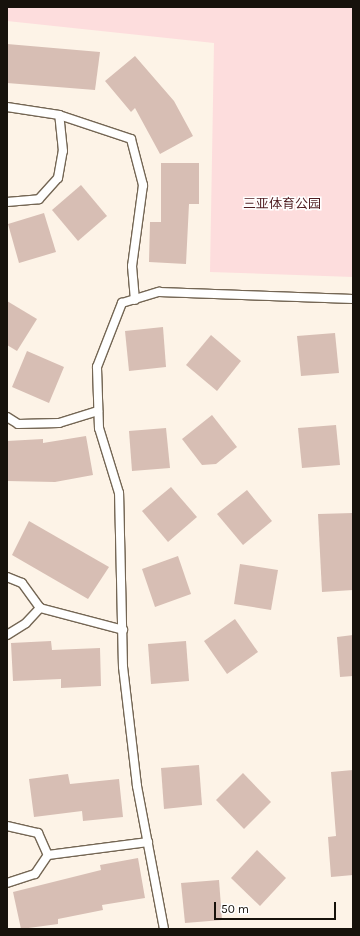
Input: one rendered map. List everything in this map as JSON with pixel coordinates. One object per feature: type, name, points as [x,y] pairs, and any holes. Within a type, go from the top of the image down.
[{"type":"lane","points":[[7,107],[59,115],[131,140],[143,185],[132,266],[134,300]]},
{"type":"lane","points":[[7,202],[39,199],[58,178],[62,151],[59,115]]},
{"type":"lane","points":[[164,929],[148,842],[123,667],[119,493],[98,428],[97,367],[122,303],[159,292],[353,299]]},
{"type":"lane","points":[[7,417],[18,424],[59,423],[98,411]]},
{"type":"lane","points":[[7,577],[22,583],[40,608],[123,630]]},
{"type":"lane","points":[[7,635],[26,624],[40,608]]},
{"type":"lane","points":[[7,826],[38,833],[48,855]]},
{"type":"lane","points":[[48,855],[148,842]]},
{"type":"lane","points":[[7,883],[36,874],[48,855]]},
{"type":"green space","name":"三亚体育公园","points":[[7,7],[353,7],[353,277],[210,272],[214,43],[7,21]]},
{"type":"building","points":[[7,44],[100,52],[95,90],[7,83]]},
{"type":"building","points":[[135,56],[174,101],[193,136],[160,154],[135,108],[131,112],[105,81]]},
{"type":"building","points":[[161,163],[199,163],[199,204],[189,204],[186,264],[149,262],[150,222],[161,222]]},
{"type":"building","points":[[81,185],[107,216],[78,241],[52,210]]},
{"type":"building","points":[[44,213],[56,252],[19,263],[8,224]]},
{"type":"building","points":[[7,301],[37,319],[17,351],[7,345]]},
{"type":"building","points":[[163,327],[166,367],[129,371],[125,331]]},
{"type":"building","points":[[335,333],[339,373],[301,376],[297,336]]},
{"type":"building","points":[[211,335],[241,361],[217,391],[186,365]]},
{"type":"building","points":[[27,351],[64,367],[49,403],[12,387]]},
{"type":"building","points":[[212,415],[237,447],[216,464],[202,465],[182,439]]},
{"type":"building","points":[[336,425],[340,465],[302,468],[298,428]]},
{"type":"building","points":[[166,428],[170,468],[132,471],[129,431]]},
{"type":"building","points":[[86,436],[93,475],[55,482],[7,481],[7,441],[43,439],[43,443]]},
{"type":"building","points":[[171,487],[197,517],[168,542],[142,511]]},
{"type":"building","points":[[247,490],[272,521],[243,545],[217,514]]},
{"type":"building","points":[[353,513],[353,590],[322,592],[318,514]]},
{"type":"building","points":[[29,521],[109,567],[88,599],[12,555]]},
{"type":"building","points":[[178,556],[191,594],[155,607],[142,569]]},
{"type":"building","points":[[240,564],[278,570],[271,610],[234,604]]},
{"type":"building","points":[[235,619],[258,652],[227,674],[204,641]]},
{"type":"building","points":[[353,635],[353,676],[340,677],[337,637]]},
{"type":"building","points":[[51,641],[52,650],[100,648],[101,686],[61,688],[61,679],[13,681],[11,643]]},
{"type":"building","points":[[186,641],[189,681],[151,684],[148,644]]},
{"type":"building","points":[[199,765],[202,805],[164,809],[161,768]]},
{"type":"building","points":[[353,770],[353,875],[331,877],[328,837],[336,836],[331,772]]},
{"type":"building","points":[[243,773],[271,802],[244,829],[216,800]]},
{"type":"building","points":[[68,774],[70,784],[119,779],[123,817],[83,821],[82,811],[34,817],[29,779]]},
{"type":"building","points":[[257,850],[286,878],[260,906],[231,878]]},
{"type":"building","points":[[138,858],[145,898],[102,905],[103,910],[58,919],[58,924],[21,929],[13,892],[101,870],[100,865]]},
{"type":"building","points":[[219,880],[222,920],[185,923],[181,883]]}]
